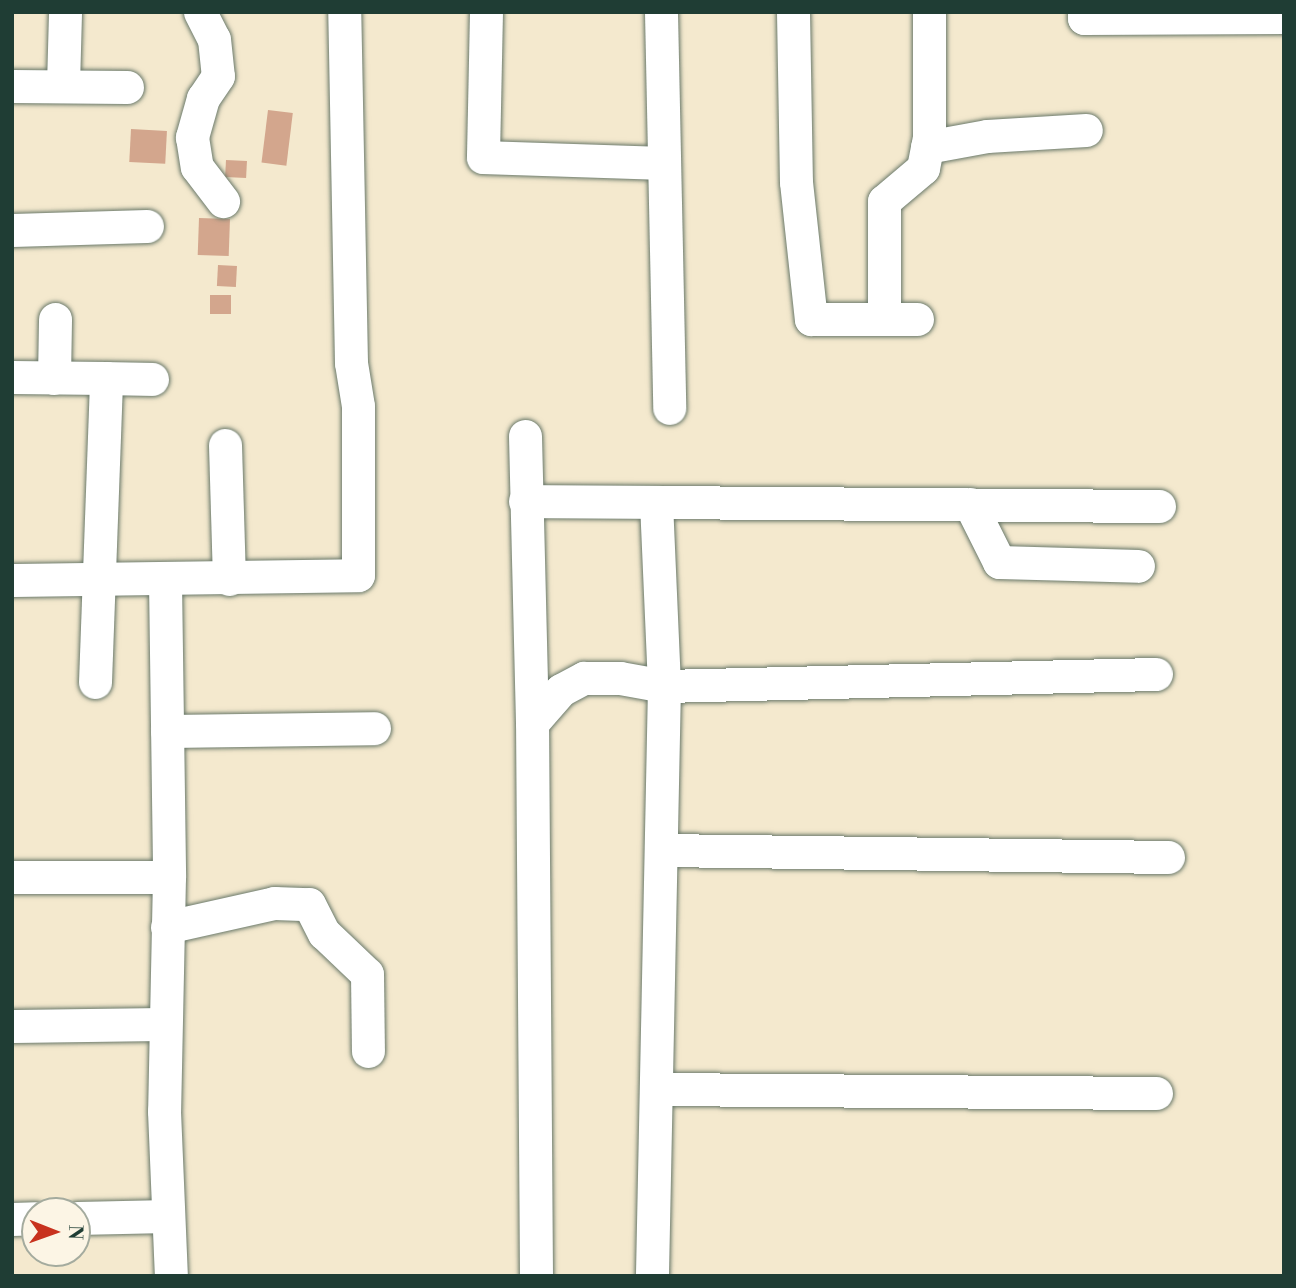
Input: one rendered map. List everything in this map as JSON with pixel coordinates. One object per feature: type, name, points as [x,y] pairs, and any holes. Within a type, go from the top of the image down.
[{"type":"street","points":[[63,85],[65,12]]},
{"type":"street","points":[[200,12],[214,39],[218,76],[203,98],[192,137],[197,167],[223,201]]},
{"type":"street","points":[[12,580],[165,581],[358,575],[358,405],[351,363],[344,12]]},
{"type":"street","points":[[486,12],[483,157],[663,163]]},
{"type":"street","points":[[661,12],[669,408]]},
{"type":"street","points":[[793,12],[796,182],[811,319],[917,319]]},
{"type":"street","points":[[884,319],[884,201],[923,168],[927,147],[929,12]]},
{"type":"street","points":[[1084,12],[1084,18],[1284,17]]},
{"type":"street","points":[[12,86],[127,87]]},
{"type":"street","points":[[927,147],[987,136],[1086,130]]},
{"type":"street","points":[[12,230],[146,226]]},
{"type":"street","points":[[54,378],[55,319]]},
{"type":"street","points":[[12,377],[152,379]]},
{"type":"street","points":[[95,682],[95,580],[102,557],[106,378]]},
{"type":"street","points":[[525,436],[532,723],[536,1276]]},
{"type":"street","points":[[225,445],[229,579]]},
{"type":"street","points":[[525,502],[1159,506]]},
{"type":"street","points":[[654,1272],[664,686],[656,502]]},
{"type":"street","points":[[970,504],[999,562],[1138,566]]},
{"type":"street","points":[[165,581],[169,877],[164,1024],[171,1276]]},
{"type":"street","points":[[532,723],[561,690],[584,678],[620,678],[664,686],[1156,674]]},
{"type":"street","points":[[167,731],[374,728]]},
{"type":"street","points":[[662,850],[1168,857]]},
{"type":"street","points":[[12,877],[169,877]]},
{"type":"street","points":[[167,927],[274,903],[309,904],[324,933],[368,974],[368,1051]]},
{"type":"street","points":[[12,1026],[164,1024]]},
{"type":"street","points":[[656,1089],[1156,1093]]},
{"type":"street","points":[[91,1218],[168,1216]]},
{"type":"building","points":[[268,110],[293,113],[286,166],[262,163]]},
{"type":"building","points":[[131,129],[167,131],[165,164],[129,162]]},
{"type":"building","points":[[226,160],[247,161],[246,178],[225,177]]},
{"type":"building","points":[[199,218],[230,219],[229,256],[198,255]]},
{"type":"building","points":[[218,265],[237,266],[236,287],[217,286]]},
{"type":"building","points":[[210,295],[231,295],[231,314],[210,314]]}]
